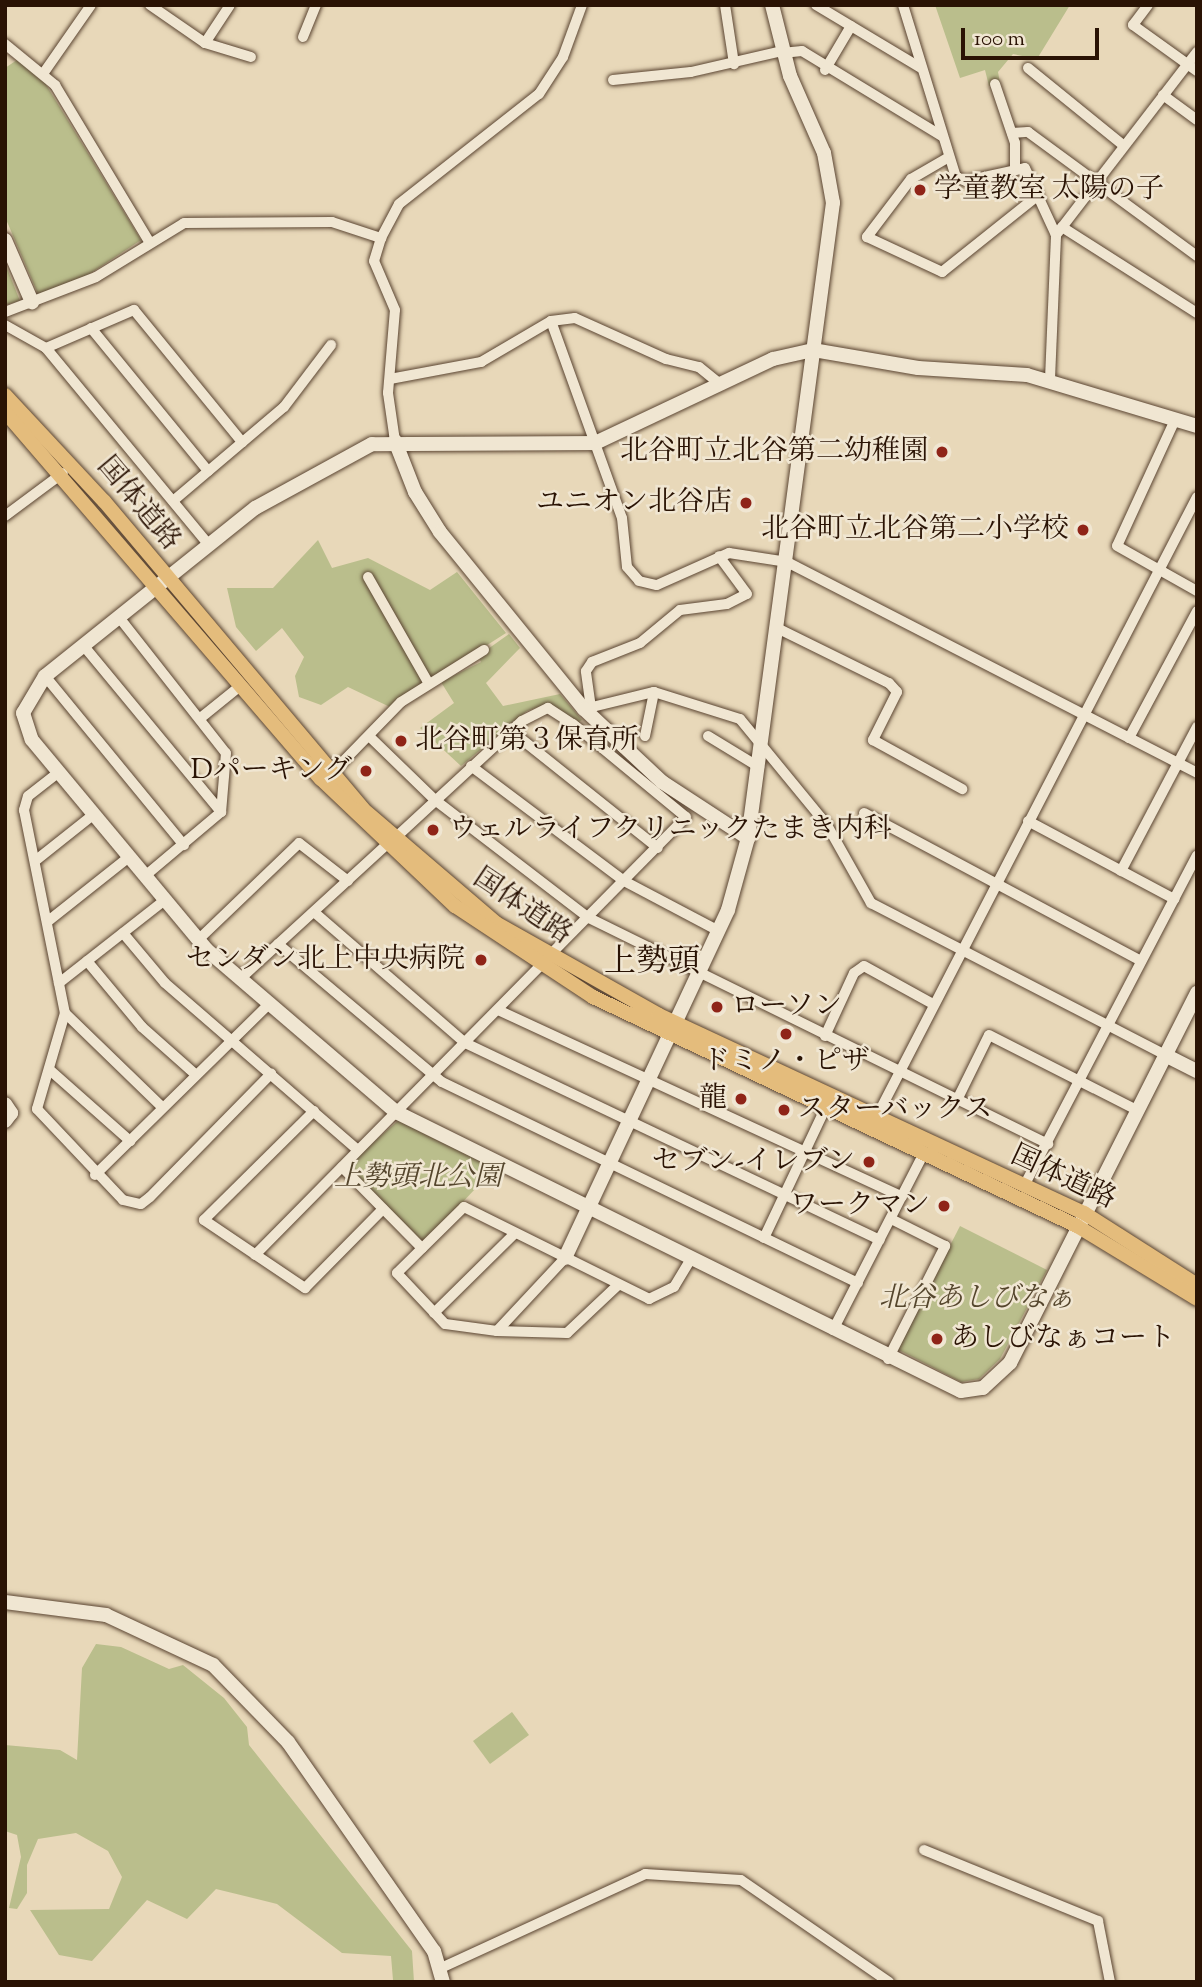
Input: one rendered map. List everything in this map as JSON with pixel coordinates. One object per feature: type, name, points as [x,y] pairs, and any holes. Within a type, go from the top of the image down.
[{"type":"main road","name":"国体道路","points":[[5,396],[161,581],[240,686],[389,842],[455,906],[545,961],[673,1029],[826,1107],[1077,1226],[1197,1299]]},
{"type":"main road","name":"国体道路","points":[[5,412],[161,581],[389,842]]},
{"type":"main road","name":"国体道路","points":[[673,1029],[1084,1213],[1197,1285]]},
{"type":"street","points":[[46,71],[91,5]]},
{"type":"street","points":[[150,5],[205,43],[251,57]]},
{"type":"street","points":[[205,43],[230,5]]},
{"type":"street","points":[[303,37],[316,5]]},
{"type":"street","points":[[582,5],[563,57],[539,94],[399,204],[381,237],[374,261],[394,310],[390,379],[396,441],[415,492],[440,532],[587,708],[653,775],[748,838]]},
{"type":"street","points":[[725,5],[734,64]]},
{"type":"street","points":[[497,1331],[565,1258],[719,931],[748,838],[787,562],[831,185],[782,52],[772,5]]},
{"type":"street","points":[[816,5],[921,68]]},
{"type":"street","points":[[903,5],[949,157],[962,181],[1025,168],[1036,197],[1059,231],[1197,313]]},
{"type":"street","points":[[1148,5],[1133,25],[1197,71]]},
{"type":"street","points":[[825,70],[851,26]]},
{"type":"street","points":[[5,44],[46,71],[148,240]]},
{"type":"street","points":[[613,80],[734,64],[782,52],[802,51],[825,70],[942,136]]},
{"type":"street","points":[[5,60],[17,52]]},
{"type":"street","points":[[1050,379],[1059,231],[1197,52]]},
{"type":"street","points":[[1028,68],[1123,145]]},
{"type":"street","points":[[995,84],[1012,133],[1016,170]]},
{"type":"street","points":[[1163,95],[1197,120]]},
{"type":"street","points":[[1012,133],[1028,132],[1197,256]]},
{"type":"street","points":[[949,157],[911,179],[867,237],[942,272],[1036,197]]},
{"type":"street","points":[[5,312],[96,277],[148,240],[207,220],[332,222],[381,237]]},
{"type":"street","points":[[5,240],[32,302]]},
{"type":"street","points":[[46,348],[134,310],[242,442]]},
{"type":"street","points":[[390,379],[481,362],[551,321],[575,318],[597,324],[666,359],[699,367],[720,384]]},
{"type":"street","points":[[551,321],[622,518],[627,567],[639,581],[674,579],[719,556],[787,562],[1197,773]]},
{"type":"street","points":[[5,325],[46,348],[208,544]]},
{"type":"street","points":[[91,328],[208,471]]},
{"type":"street","points":[[173,501],[284,407],[331,345]]},
{"type":"street","points":[[1196,425],[1174,422],[1050,379],[918,368],[813,349],[773,359],[596,443],[396,441],[346,455],[255,508],[45,676],[23,713],[32,740],[198,940],[396,1112],[888,1359],[961,1391],[991,1384],[1010,1363],[1197,993]]},
{"type":"street","points":[[1174,422],[1117,541],[1120,551],[1197,592]]},
{"type":"street","points":[[5,516],[64,473]]},
{"type":"street","points":[[876,1118],[994,884],[1197,497]]},
{"type":"street","points":[[587,708],[586,671],[592,662],[640,643],[680,611],[747,594],[719,556]]},
{"type":"street","points":[[368,577],[428,682]]},
{"type":"street","points":[[1129,738],[1197,611]]},
{"type":"street","points":[[118,616],[203,716],[226,752],[221,812],[145,876]]},
{"type":"street","points":[[777,628],[889,683],[897,692],[873,740],[962,789]]},
{"type":"street","points":[[83,645],[221,812]]},
{"type":"street","points":[[331,774],[428,682],[484,649]]},
{"type":"street","points":[[45,676],[184,845]]},
{"type":"street","points":[[203,716],[240,686]]},
{"type":"street","points":[[587,708],[654,692],[740,719],[827,825],[861,894],[1197,1071]]},
{"type":"street","points":[[645,736],[654,692]]},
{"type":"street","points":[[240,979],[510,730],[548,708],[573,724],[686,817],[255,1255]]},
{"type":"street","points":[[1121,872],[1197,727]]},
{"type":"street","points":[[510,730],[658,848]]},
{"type":"street","points":[[708,736],[759,767]]},
{"type":"street","points":[[370,737],[435,800],[589,918],[699,975],[1048,1143]]},
{"type":"street","points":[[471,766],[624,881],[719,931]]},
{"type":"street","points":[[59,772],[25,801],[65,1013],[39,1115],[119,1198],[141,1204],[271,1074]]},
{"type":"street","points":[[864,813],[1141,961]]},
{"type":"street","points":[[35,861],[94,814]]},
{"type":"street","points":[[1028,821],[1174,900]]},
{"type":"street","points":[[198,940],[299,843],[348,881]]},
{"type":"street","points":[[1024,1186],[1197,855]]},
{"type":"street","points":[[47,922],[129,858]]},
{"type":"street","points":[[59,983],[165,900]]},
{"type":"street","points":[[314,912],[465,1042],[880,1240]]},
{"type":"street","points":[[123,933],[165,983],[358,1150]]},
{"type":"street","points":[[278,944],[432,1075],[858,1283]]},
{"type":"street","points":[[88,961],[142,1027],[196,1075]]},
{"type":"street","points":[[825,1036],[854,973],[864,966],[933,1004]]},
{"type":"street","points":[[95,1175],[269,1004]]},
{"type":"street","points":[[498,1010],[902,1197]]},
{"type":"street","points":[[65,1013],[163,1108]]},
{"type":"street","points":[[957,1100],[989,1035],[1137,1110]]},
{"type":"street","points":[[51,1071],[130,1141]]},
{"type":"street","points":[[5,1104],[11,1113],[5,1121]]},
{"type":"street","points":[[764,1238],[826,1107]]},
{"type":"street","points":[[314,1111],[204,1220],[305,1288],[383,1209]]},
{"type":"street","points":[[833,1330],[924,1153]]},
{"type":"street","points":[[342,1167],[422,1248]]},
{"type":"street","points":[[618,1285],[567,1333],[497,1331],[455,1328],[434,1313],[397,1273],[464,1207],[618,1285],[656,1296],[674,1287],[691,1259]]},
{"type":"street","points":[[888,1359],[945,1246],[891,1219]]},
{"type":"street","points":[[434,1313],[515,1233]]},
{"type":"street","points":[[5,1602],[106,1615],[214,1665],[288,1742],[442,1975],[645,1874],[741,1880],[889,1982]]},
{"type":"street","points":[[924,1850],[1098,1921],[1110,1982]]},
{"type":"green space","points":[[935,5],[1070,5],[1037,59],[1013,54],[998,72],[1000,83],[989,86],[985,70],[960,78]]},
{"type":"green space","points":[[17,60],[42,78],[141,240],[82,279],[38,294],[5,217],[5,68]]},
{"type":"green space","points":[[5,263],[20,301],[5,305]]},
{"type":"green space","points":[[318,540],[332,568],[368,558],[430,590],[457,572],[506,633],[390,707],[348,687],[321,705],[299,697],[295,676],[304,657],[282,628],[256,651],[236,627],[227,588],[273,588]]},
{"type":"green space","points":[[509,634],[520,648],[486,683],[503,706],[560,694],[582,720],[577,723],[549,703],[527,711],[461,766],[420,728],[454,703],[441,682],[481,662],[478,656]]},
{"type":"green space","name":"上勢頭北公園","points":[[400,1119],[494,1169],[422,1245],[345,1167]]},
{"type":"green space","name":"北谷あしびなぁ","points":[[960,1226],[1047,1270],[1000,1359],[979,1379],[961,1382],[897,1349]]},
{"type":"green space","points":[[96,1644],[121,1647],[169,1669],[183,1665],[224,1698],[247,1727],[249,1745],[412,1951],[414,1982],[393,1980],[391,1956],[342,1953],[277,1904],[216,1889],[187,1919],[147,1900],[92,1961],[59,1955],[30,1910],[109,1909],[122,1877],[108,1851],[76,1833],[38,1839],[27,1865],[27,1893],[17,1909],[9,1908],[21,1857],[17,1835],[5,1831],[5,1745],[60,1750],[77,1760],[82,1668]]},
{"type":"green space","points":[[512,1712],[529,1735],[490,1764],[473,1741]]},
{"type":"place","name":"学童教室 太陽の子","points":[[920,190]]},
{"type":"place","name":"北谷町立北谷第二幼稚園","points":[[942,452]]},
{"type":"place","name":"ユニオン北谷店","points":[[746,503]]},
{"type":"place","name":"北谷町立北谷第二小学校","points":[[1083,530]]},
{"type":"place","name":"北谷町第３保育所","points":[[401,741]]},
{"type":"place","name":"Dパーキング","points":[[366,771]]},
{"type":"place","name":"ウェルライフクリニックたまき内科","points":[[433,830]]},
{"type":"place","name":"センダン北上中央病院","points":[[481,960]]},
{"type":"place","name":"ローソン","points":[[717,1007]]},
{"type":"place","name":"ドミノ・ピザ","points":[[786,1034]]},
{"type":"place","name":"龍","points":[[741,1099]]},
{"type":"place","name":"スターバックス","points":[[784,1110]]},
{"type":"place","name":"セブン-イレブン","points":[[869,1162]]},
{"type":"place","name":"ワークマン","points":[[944,1206]]},
{"type":"place","name":"あしびなぁコート","points":[[937,1339]]},
{"type":"district","name":"上勢頭","points":[[652,963]]}]
